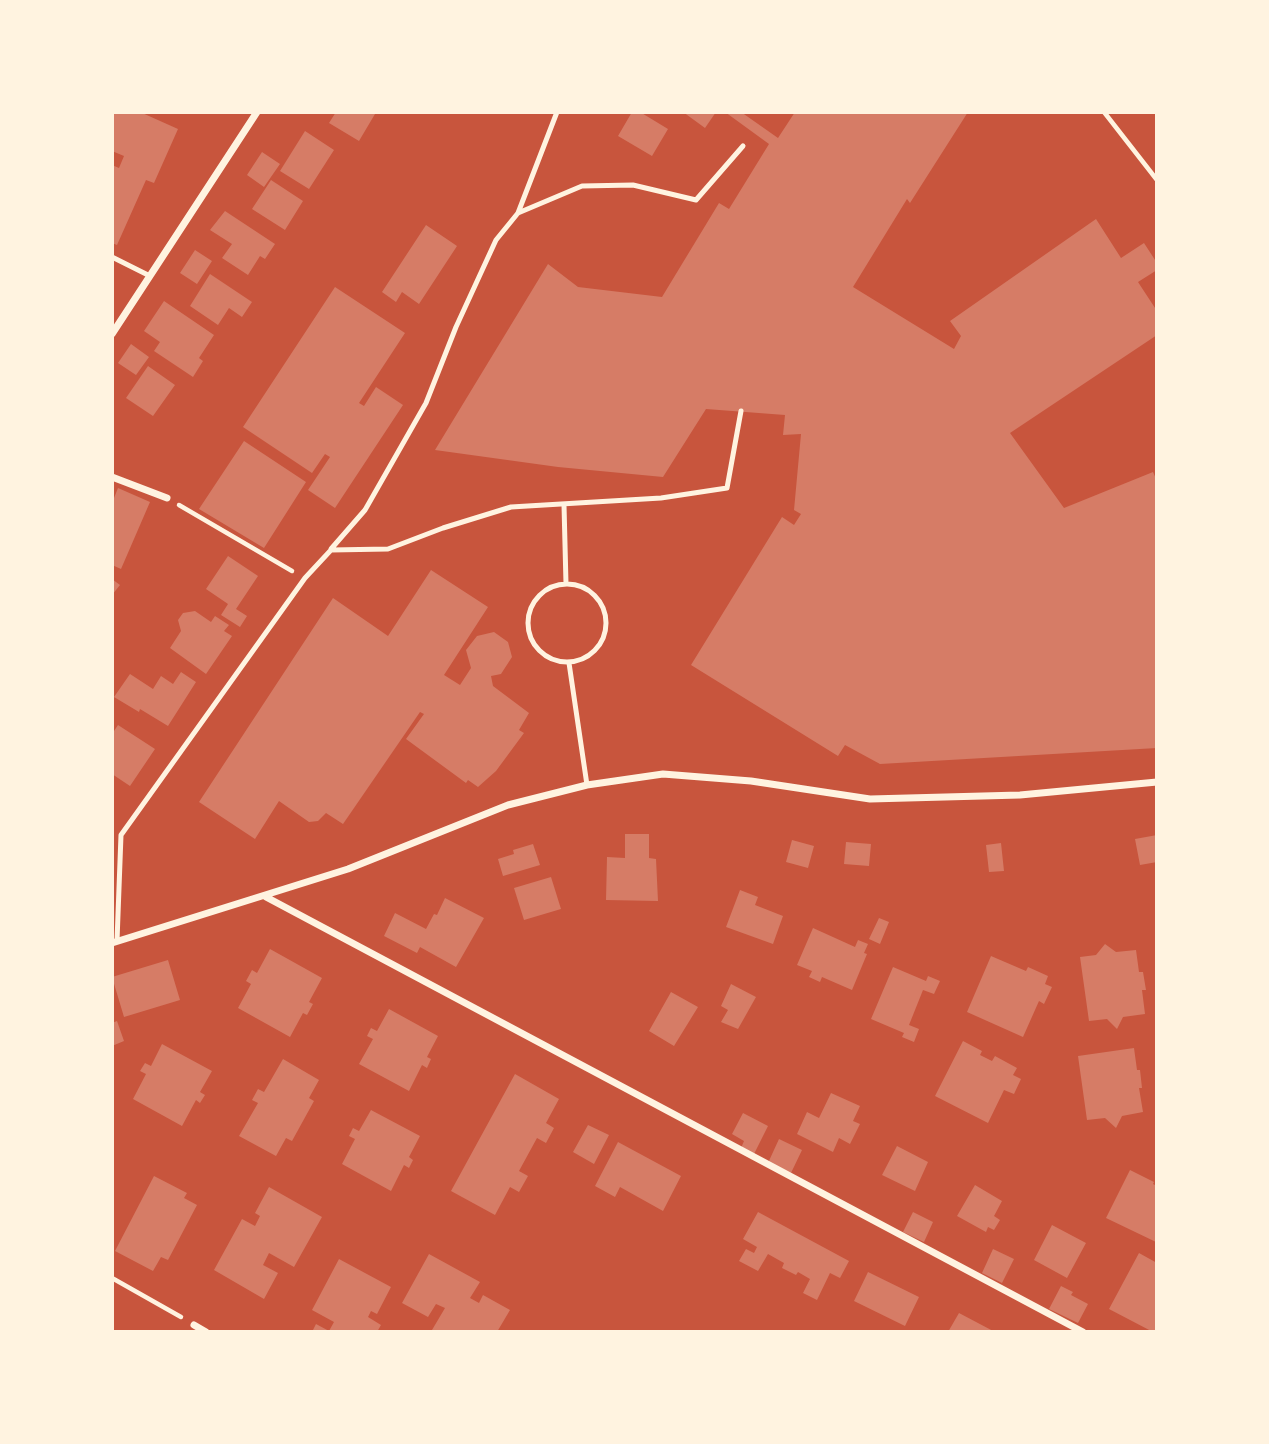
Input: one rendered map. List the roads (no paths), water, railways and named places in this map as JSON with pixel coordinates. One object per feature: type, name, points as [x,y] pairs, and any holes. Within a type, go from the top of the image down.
[{"type":"street","points":[[112,334],[257,112]]},
{"type":"street","points":[[112,477],[167,498]]},
{"type":"street","points":[[115,942],[266,897],[348,869],[508,805],[587,785],[663,774],[751,781],[870,799],[1020,795],[1157,782]]},
{"type":"street","points":[[266,897],[1083,1332]]},
{"type":"street","points":[[194,1325],[206,1332]]},
{"type":"lane","points":[[115,942],[121,835],[305,578],[365,510],[426,403],[456,327],[496,240],[517,213],[557,112]]},
{"type":"lane","points":[[517,213],[582,186],[633,185],[696,200],[743,146]]},
{"type":"lane","points":[[112,257],[150,276]]},
{"type":"lane","points":[[331,550],[388,549],[443,528],[511,507],[661,498],[727,488],[741,411]]},
{"type":"lane","points":[[564,505],[566,584]]},
{"type":"lane","points":[[566,584],[582,587],[596,596],[606,618],[603,640],[591,655],[569,663],[555,661],[540,652],[532,642],[528,629],[529,612],[539,596],[548,589],[566,584]]},
{"type":"lane","points":[[569,663],[587,785]]}]
